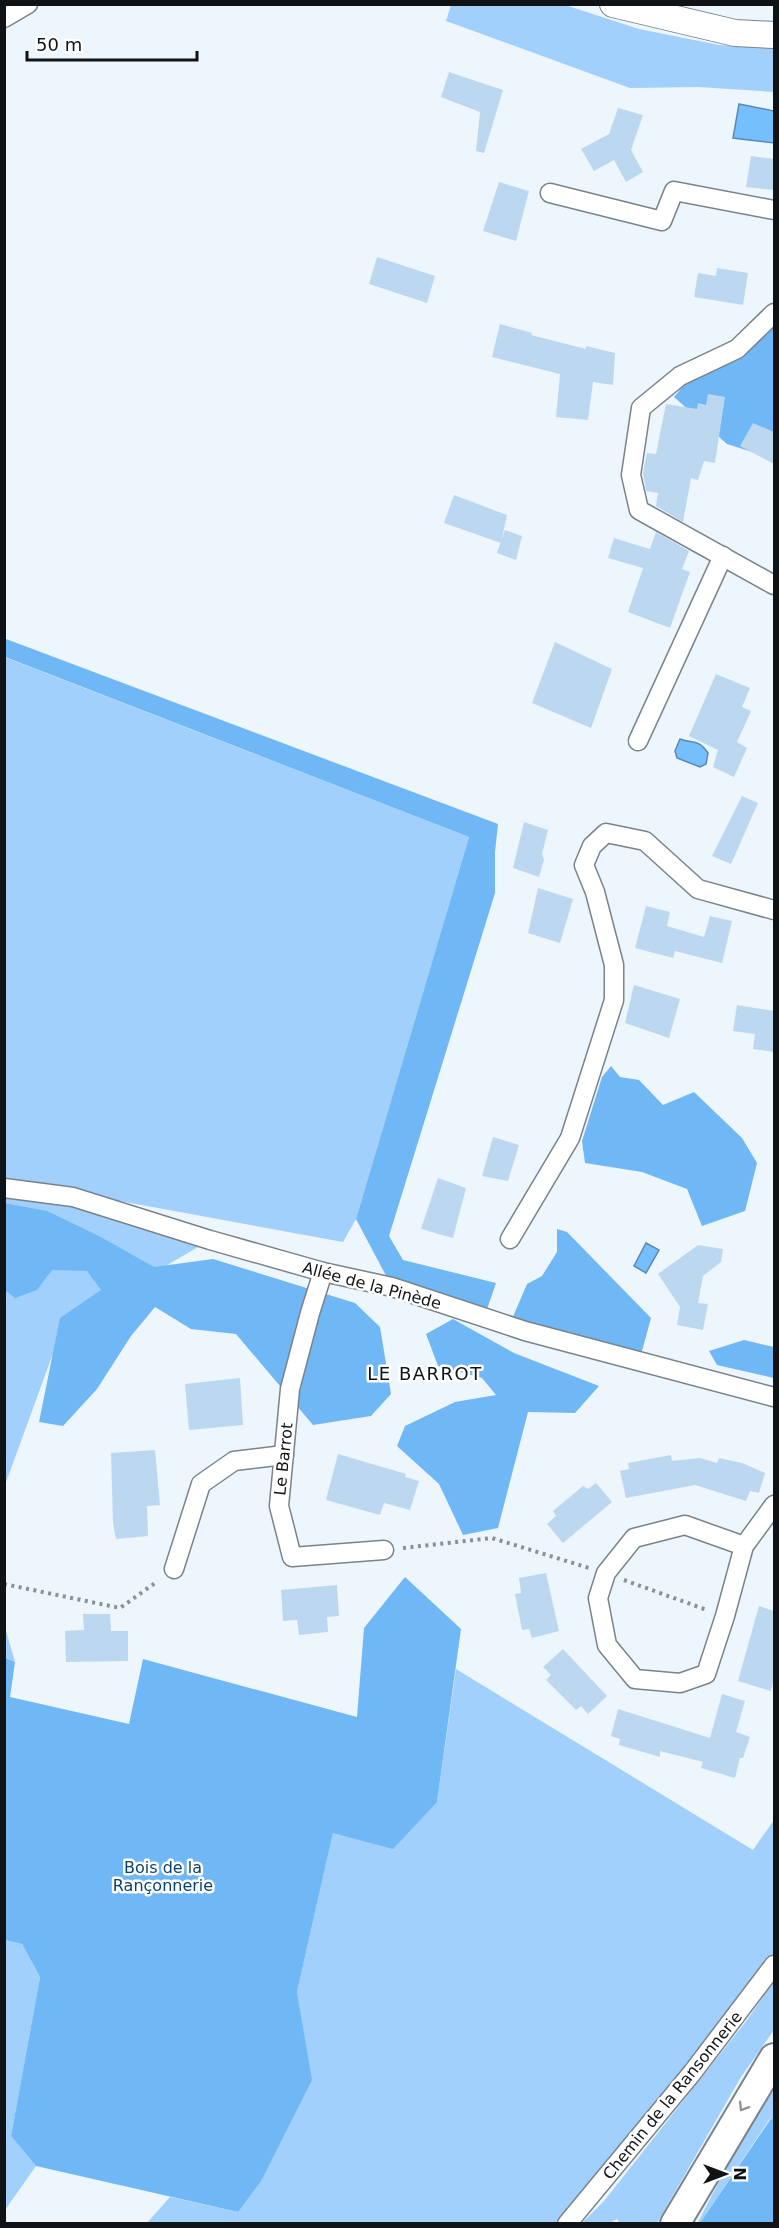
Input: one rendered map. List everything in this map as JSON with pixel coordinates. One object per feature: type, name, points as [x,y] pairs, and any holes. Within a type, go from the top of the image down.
[{"type":"main road","points":[[675,2223],[774,2058]]},
{"type":"street","points":[[4,18],[28,4]]},
{"type":"street","points":[[613,4],[735,33],[774,35]]},
{"type":"street","points":[[550,193],[662,221],[674,191],[774,210]]},
{"type":"street","points":[[774,313],[737,349],[680,376],[641,408],[631,475],[639,510],[774,585]]},
{"type":"street","points":[[638,741],[723,556]]},
{"type":"street","points":[[510,1239],[570,1138],[614,1000],[614,964],[595,892],[584,865],[592,846],[606,833],[645,841],[698,889],[774,910]]},
{"type":"street","name":"Allée de la Pinède","points":[[4,1188],[72,1197],[323,1272],[392,1287],[525,1331],[774,1397]]},
{"type":"street","name":"Le Barrot","points":[[323,1272],[290,1389],[279,1506],[291,1557],[384,1550]]},
{"type":"street","points":[[174,1569],[201,1484],[234,1461],[284,1455]]},
{"type":"street","points":[[744,1546],[685,1525],[634,1538],[606,1573],[598,1598],[607,1645],[635,1679],[680,1683],[706,1674],[744,1546],[774,1504]]},
{"type":"street","name":"Chemin de la Ransonnerie","points":[[567,2223],[692,2073],[774,1965]]},
{"type":"path","points":[[384,1550],[492,1538],[606,1573],[725,1616]]},
{"type":"path","points":[[4,1584],[120,1608],[174,1569]]},
{"type":"shaded area","points":[[451,5],[565,5],[639,29],[719,45],[774,48],[774,92],[699,87],[630,88],[446,21]]},
{"type":"shaded area","points":[[739,104],[774,111],[774,143],[733,138]]},
{"type":"shaded area","points":[[4,657],[469,837],[356,1219],[343,1242],[5,1180]]},
{"type":"shaded area","points":[[680,739],[698,743],[704,748],[708,753],[706,764],[700,767],[677,758],[675,751]]},
{"type":"shaded area","points":[[5,1192],[37,1196],[210,1240],[63,1326],[5,1485]]},
{"type":"shaded area","points":[[646,1243],[659,1250],[646,1273],[634,1266]]},
{"type":"shaded area","points":[[5,1627],[15,1662],[5,1658]]},
{"type":"shaded area","points":[[456,1669],[753,1850],[774,1820],[774,1965],[566,2223],[146,2224],[170,2197],[238,2212],[311,2080],[297,1992],[333,1833],[437,1802]]},
{"type":"shaded area","points":[[5,1940],[22,1944],[40,1977],[11,2136],[36,2166],[5,2210]]},
{"type":"shaded area","points":[[774,1981],[774,2030],[741,2077],[657,2223],[620,2223],[617,2219],[610,2223],[581,2224],[604,2201],[747,2020]]},
{"type":"shaded area","points":[[774,2076],[774,2118],[769,2120],[700,2223],[697,2224]]},
{"type":"green space","points":[[774,325],[774,459],[727,444],[674,397],[685,384],[743,351]]},
{"type":"green space","points":[[6,639],[498,824],[495,893],[389,1236],[403,1260],[496,1283],[484,1318],[392,1287],[356,1219],[469,837],[5,657]]},
{"type":"green space","points":[[611,1066],[620,1077],[639,1080],[663,1105],[694,1092],[742,1138],[757,1163],[745,1211],[702,1226],[687,1189],[642,1172],[585,1163],[582,1141],[602,1077]]},
{"type":"green space","points":[[4,1203],[47,1211],[99,1236],[154,1267],[213,1259],[355,1303],[380,1327],[391,1394],[371,1416],[313,1425],[236,1334],[191,1329],[155,1307],[131,1336],[97,1389],[63,1426],[39,1422],[60,1318],[101,1290],[87,1271],[52,1270],[37,1290],[15,1298],[5,1290]]},
{"type":"green space","points":[[557,1229],[567,1232],[651,1318],[639,1362],[509,1326],[527,1284],[542,1276],[557,1252]]},
{"type":"green space","points":[[453,1319],[514,1353],[599,1386],[575,1413],[528,1412],[498,1528],[463,1535],[439,1484],[397,1446],[405,1426],[455,1402],[496,1395],[482,1378],[438,1366],[426,1334]]},
{"type":"green space","points":[[744,1340],[774,1347],[774,1378],[717,1365],[709,1351]]},
{"type":"green space","name":"Bois de la Rançonnerie","points":[[405,1577],[461,1629],[437,1802],[393,1849],[333,1833],[297,1992],[312,2080],[261,2181],[238,2212],[36,2166],[11,2136],[40,1977],[22,1944],[5,1940],[5,1658],[15,1662],[10,1697],[129,1724],[143,1659],[357,1717],[364,1628]]},
{"type":"green space","points":[[774,2118],[774,2223],[700,2223],[770,2120]]},
{"type":"building","points":[[449,72],[503,90],[484,153],[476,151],[480,112],[441,97]]},
{"type":"building","points":[[618,108],[643,115],[631,150],[643,172],[626,182],[614,160],[594,171],[581,149],[609,134]]},
{"type":"building","points":[[751,156],[774,159],[774,190],[746,187]]},
{"type":"building","points":[[499,182],[529,191],[516,241],[483,231]]},
{"type":"building","points":[[377,257],[435,276],[427,303],[369,284]]},
{"type":"building","points":[[717,268],[748,273],[743,305],[694,297],[698,273],[716,276]]},
{"type":"building","points":[[500,324],[532,333],[531,335],[586,349],[586,346],[615,353],[613,385],[593,382],[588,420],[556,417],[560,374],[492,357]]},
{"type":"building","points":[[708,394],[725,397],[715,463],[704,461],[698,480],[691,478],[683,522],[656,506],[658,493],[646,491],[643,473],[647,453],[656,454],[666,404],[697,409],[698,403],[706,405]]},
{"type":"building","points":[[753,423],[774,432],[774,464],[740,446]]},
{"type":"building","points":[[454,495],[507,515],[501,543],[444,523]]},
{"type":"building","points":[[505,530],[522,536],[516,560],[497,553]]},
{"type":"building","points":[[656,532],[689,551],[682,569],[690,572],[670,628],[628,612],[643,568],[608,558],[614,538],[650,549]]},
{"type":"building","points":[[555,642],[612,669],[591,728],[532,703]]},
{"type":"building","points":[[716,674],[750,688],[742,707],[751,711],[737,742],[747,748],[734,777],[713,767],[718,750],[689,736]]},
{"type":"building","points":[[742,796],[758,803],[731,864],[712,856]]},
{"type":"building","points":[[524,822],[548,830],[539,877],[513,868]]},
{"type":"building","points":[[538,888],[573,899],[560,943],[528,933]]},
{"type":"building","points":[[646,906],[670,912],[667,926],[704,937],[710,916],[732,921],[722,963],[675,951],[673,958],[635,948]]},
{"type":"building","points":[[634,985],[680,999],[669,1038],[625,1023]]},
{"type":"building","points":[[737,1005],[774,1011],[774,1052],[753,1049],[755,1034],[733,1031]]},
{"type":"building","points":[[493,1137],[519,1145],[508,1181],[482,1176]]},
{"type":"building","points":[[438,1178],[466,1188],[453,1238],[421,1229]]},
{"type":"building","points":[[698,1245],[723,1249],[721,1262],[703,1276],[698,1303],[708,1304],[703,1330],[677,1325],[680,1307],[658,1274]]},
{"type":"building","points":[[240,1378],[243,1425],[189,1430],[185,1384]]},
{"type":"building","points":[[155,1450],[160,1505],[147,1506],[148,1536],[116,1539],[113,1523],[111,1453]]},
{"type":"building","points":[[338,1454],[406,1474],[405,1477],[419,1481],[410,1510],[384,1503],[380,1515],[326,1500]]},
{"type":"building","points":[[671,1455],[672,1461],[700,1458],[717,1463],[719,1458],[742,1463],[765,1473],[759,1493],[750,1491],[746,1501],[695,1485],[626,1498],[620,1471],[629,1469],[628,1463]]},
{"type":"building","points":[[596,1483],[612,1502],[563,1543],[547,1524],[556,1516],[553,1511],[583,1486],[588,1489]]},
{"type":"building","points":[[546,1573],[559,1631],[532,1638],[529,1629],[522,1630],[515,1594],[521,1593],[519,1578]]},
{"type":"building","points":[[337,1585],[339,1616],[327,1617],[328,1632],[299,1635],[297,1620],[283,1621],[281,1590]]},
{"type":"building","points":[[759,1606],[774,1611],[774,1678],[771,1691],[738,1681]]},
{"type":"building","points":[[83,1614],[110,1614],[111,1631],[128,1631],[128,1661],[66,1662],[65,1631],[84,1630]]},
{"type":"building","points":[[563,1649],[607,1696],[588,1714],[581,1706],[576,1710],[546,1680],[551,1675],[543,1667]]},
{"type":"building","points":[[722,1694],[745,1701],[736,1732],[750,1737],[743,1758],[740,1758],[735,1778],[701,1768],[703,1762],[660,1751],[660,1757],[619,1745],[620,1739],[611,1736],[618,1709],[710,1738]]},
{"type":"district","name":"LE BARROT","points":[[425,1374]]}]
